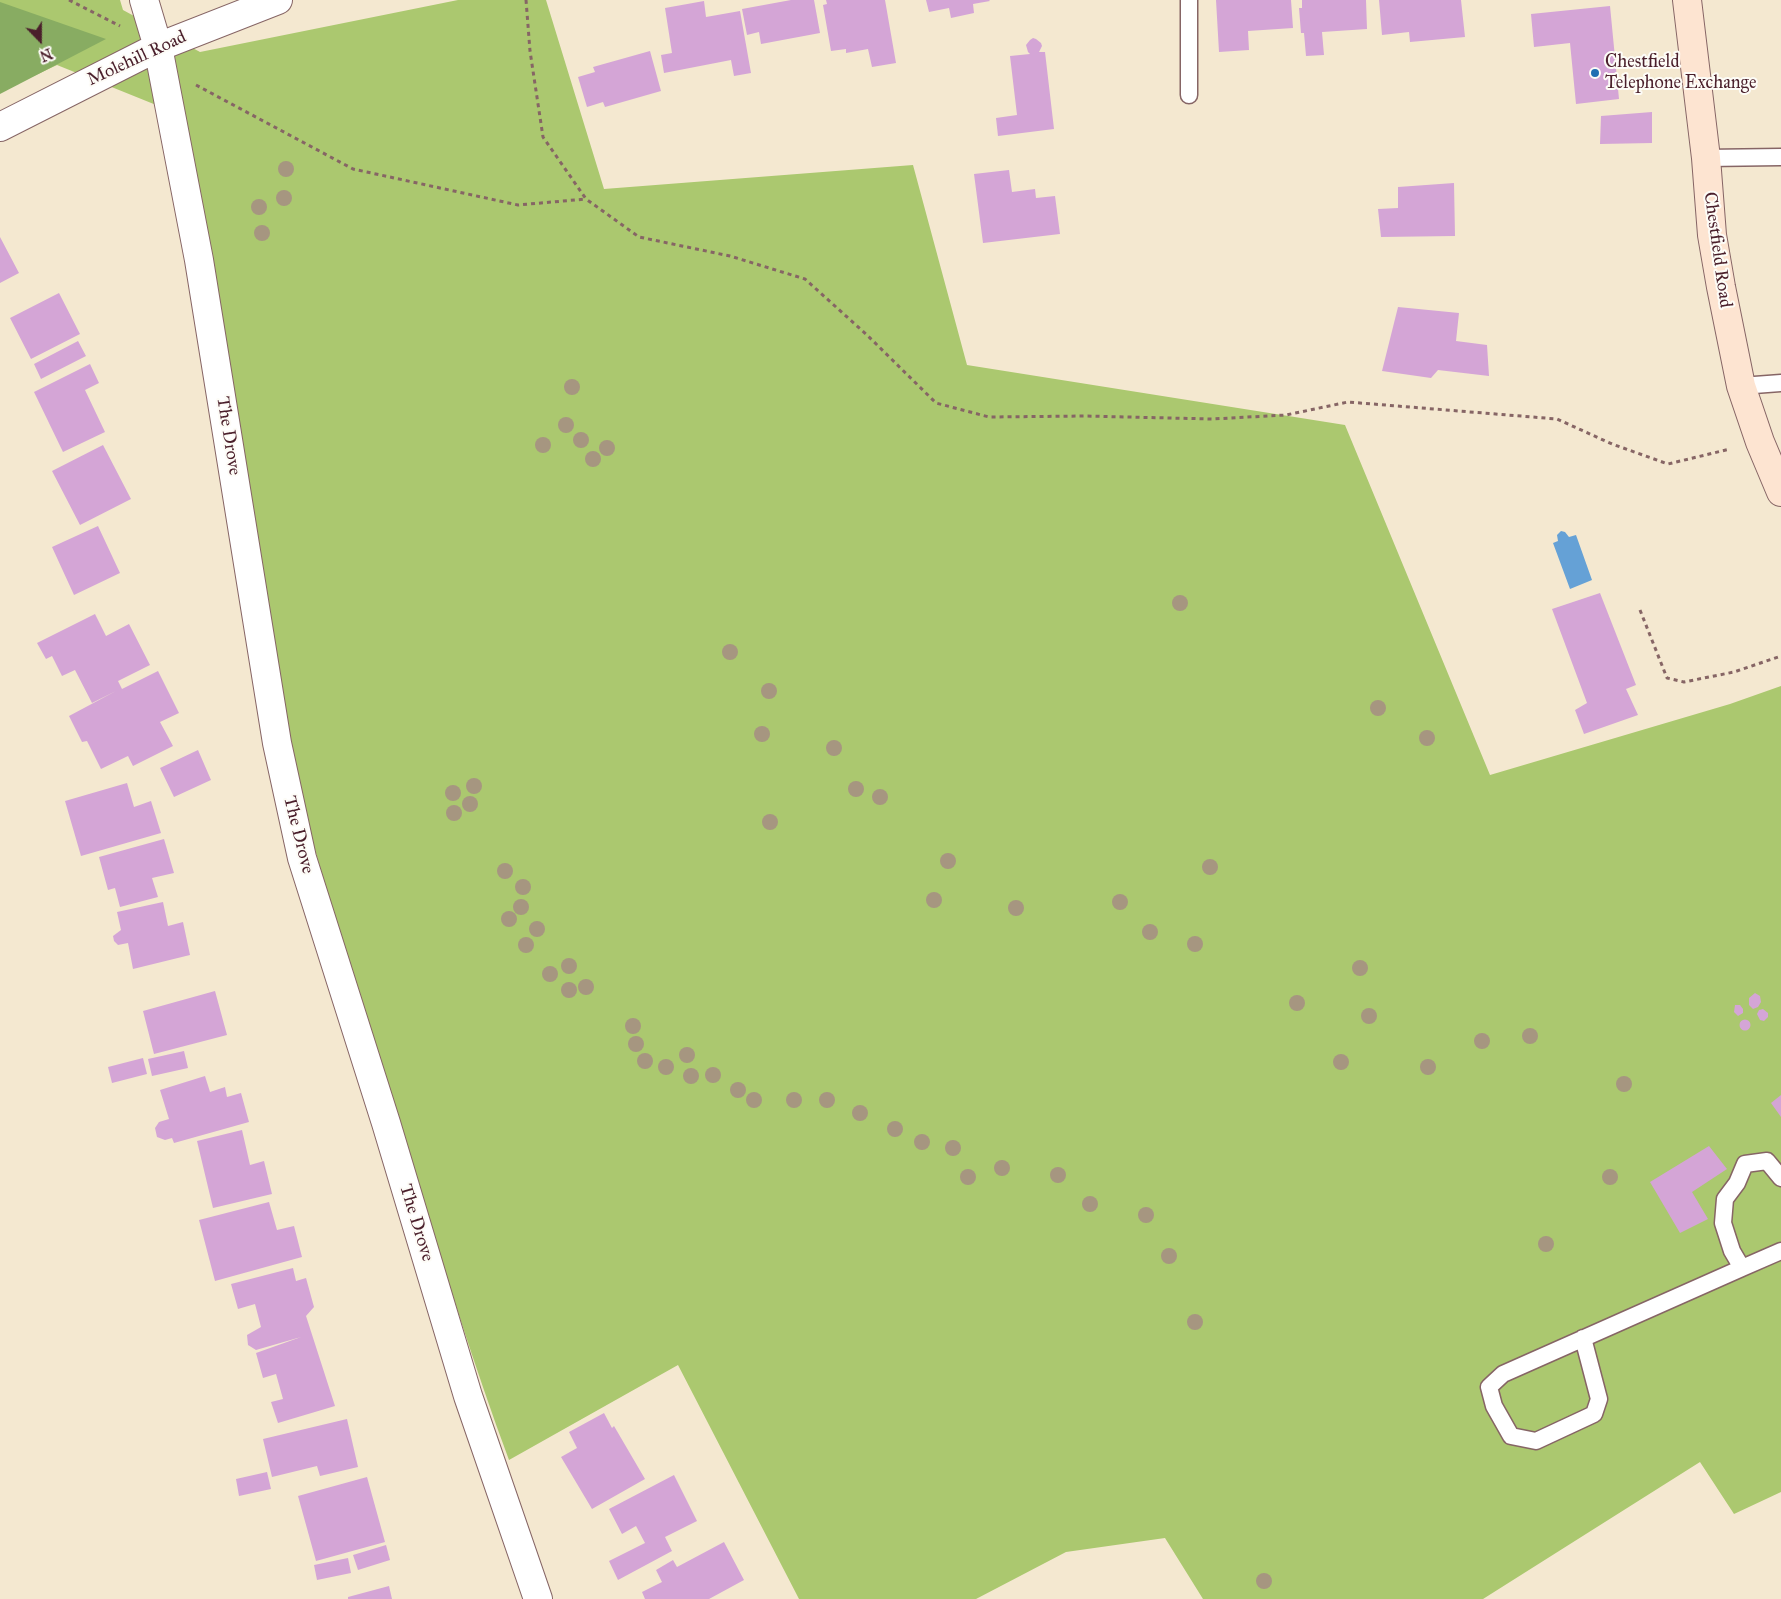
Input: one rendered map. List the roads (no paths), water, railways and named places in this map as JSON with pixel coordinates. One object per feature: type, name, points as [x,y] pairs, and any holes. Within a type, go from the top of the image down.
[{"type":"street","name":"The Drove","points":[[144,0],[158,46],[199,260],[277,744],[302,858],[386,1123],[468,1396],[538,1599]]},
{"type":"street","name":"Molehill Road","points":[[0,127],[158,46],[278,0]]},
{"type":"street","name":"Chestfield Road","points":[[1688,0],[1706,158],[1712,235],[1740,386],[1760,442],[1781,492]]},
{"type":"lane","points":[[1189,0],[1189,95]]},
{"type":"lane","points":[[1706,158],[1781,158]]},
{"type":"lane","points":[[1740,386],[1781,383]]},
{"type":"lane","points":[[1742,1268],[1732,1252],[1723,1222],[1725,1199],[1737,1183],[1745,1164],[1767,1161],[1781,1178]]},
{"type":"lane","points":[[1583,1338],[1599,1399],[1594,1414],[1536,1440],[1511,1436],[1494,1406],[1489,1387],[1503,1374],[1583,1338],[1781,1251]]},
{"type":"water","points":[[1561,531],[1565,532],[1569,537],[1576,535],[1592,580],[1570,589],[1553,543],[1558,541],[1557,535]]},
{"type":"place","name":"Chestfield Telephone Exchange","points":[[1595,73]]}]
